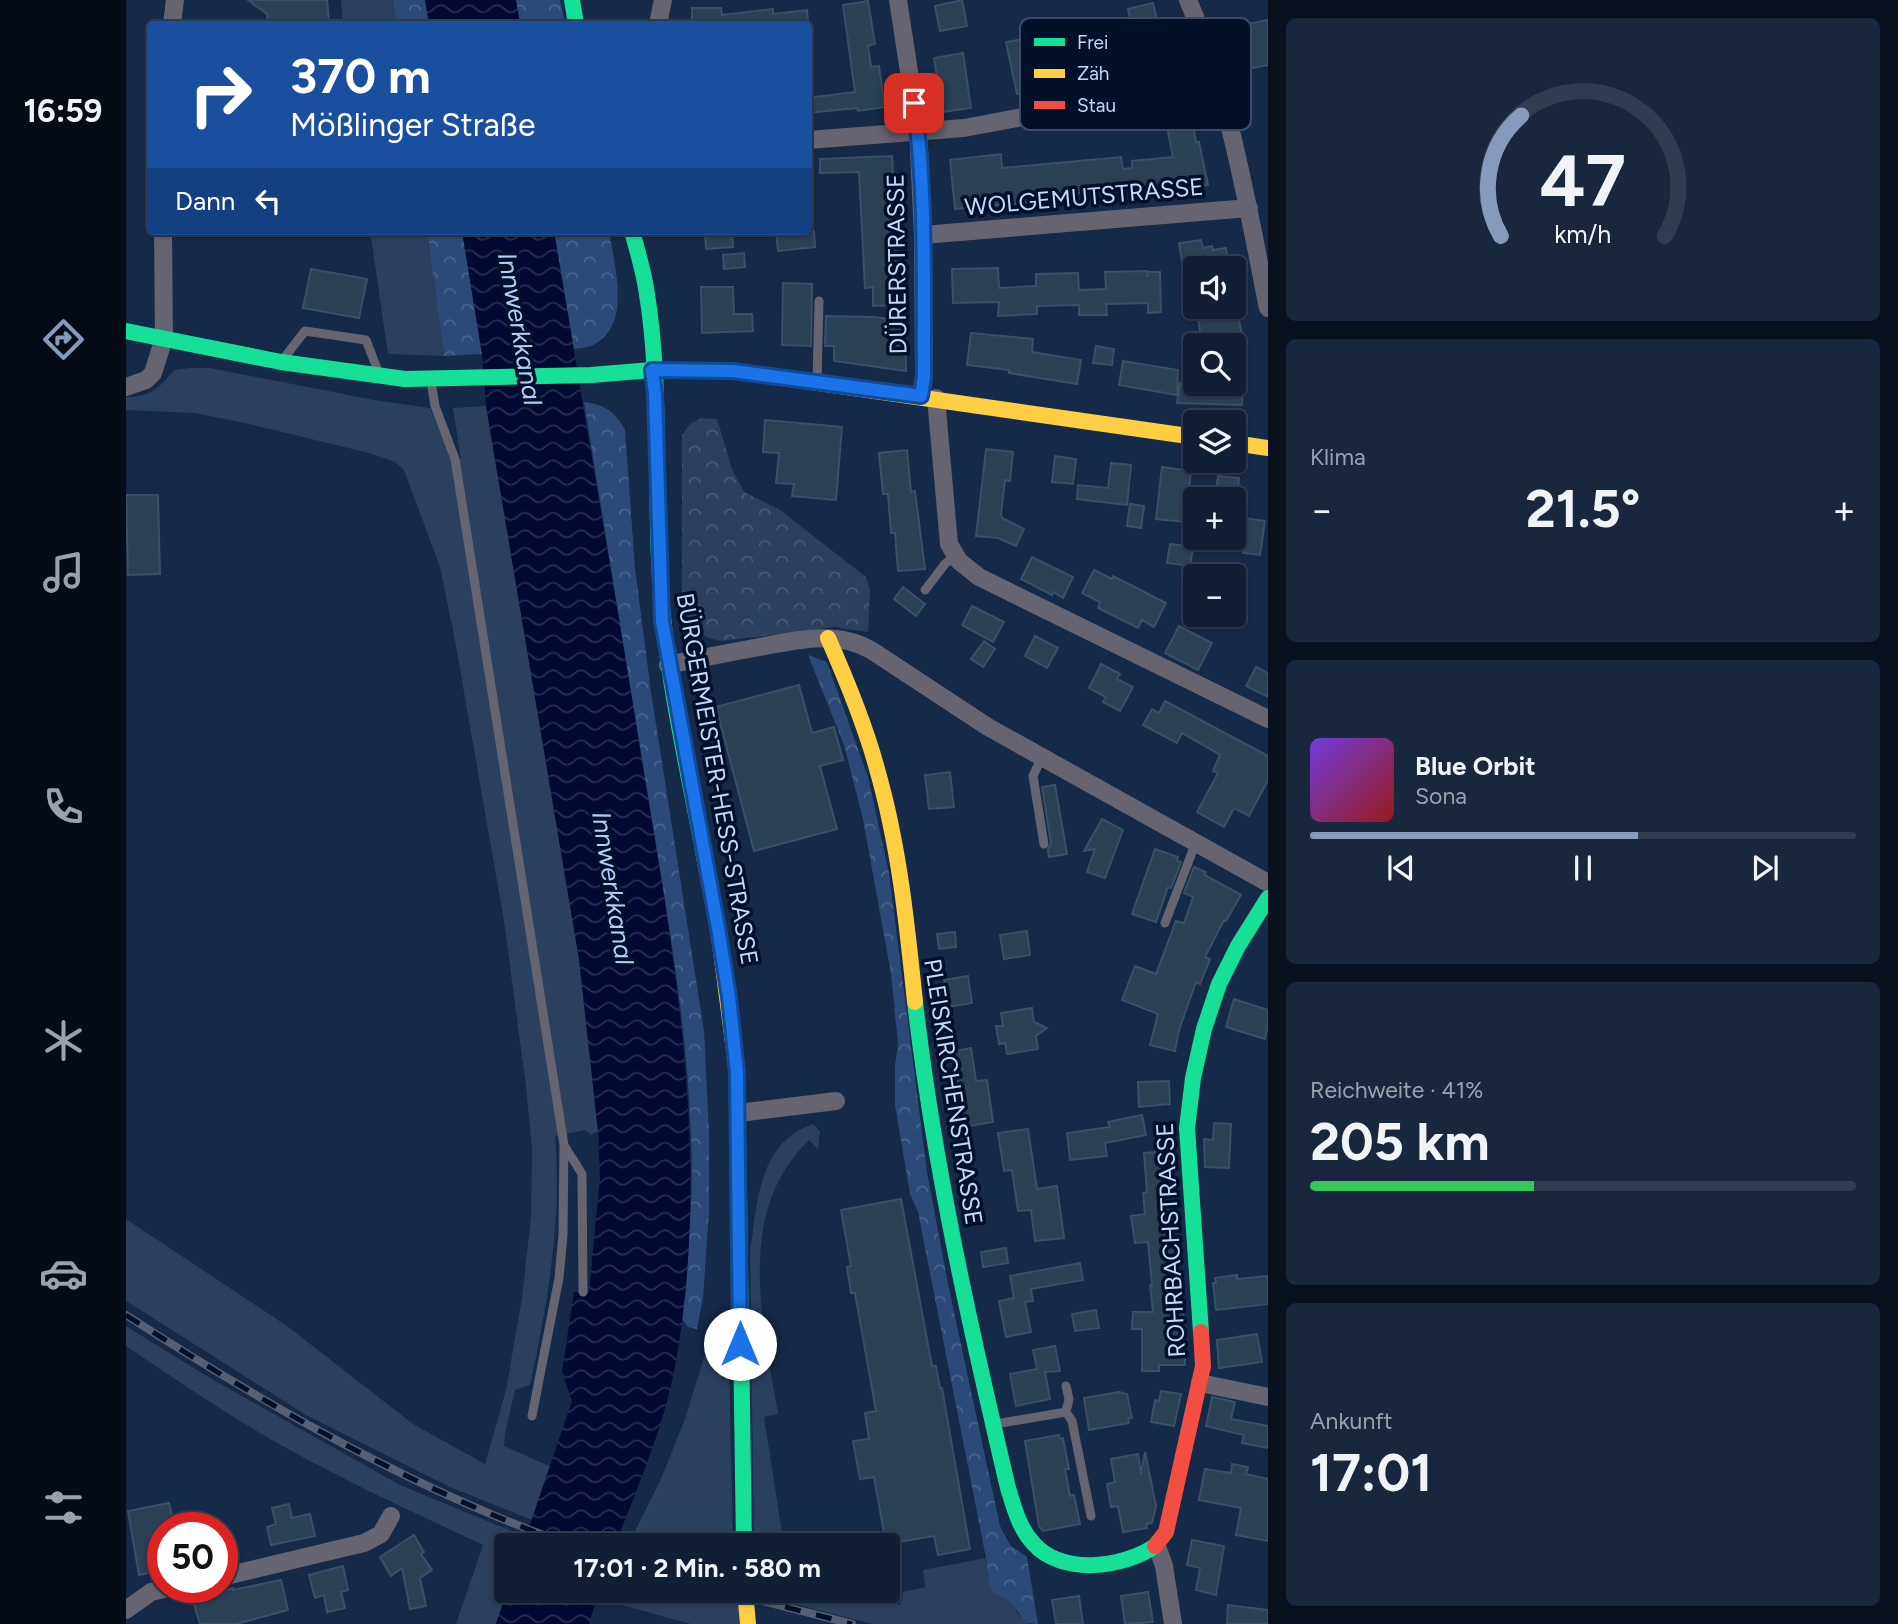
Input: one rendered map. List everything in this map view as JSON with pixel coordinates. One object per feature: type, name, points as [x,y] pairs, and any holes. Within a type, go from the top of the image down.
[{"type":"street","points":[[172,21],[175,0]]},
{"type":"street","points":[[572,0],[576,21]]},
{"type":"street","points":[[659,21],[663,0]]},
{"type":"street","name":"DÜRERSTRASSE","points":[[898,0],[918,130],[923,235],[924,376],[949,544],[955,556]]},
{"type":"street","points":[[1188,0],[1195,18]]},
{"type":"street","points":[[812,140],[964,128],[1020,118]]},
{"type":"street","points":[[1230,130],[1249,208],[1268,308]]},
{"type":"street","name":"WOLGEMUTSTRASSE","points":[[923,235],[1249,208]]},
{"type":"street","points":[[126,387],[146,380],[153,373],[164,338],[163,235]]},
{"type":"street","name":"BÜRGERMEISTER-HESS-STRASSE","points":[[633,235],[646,287],[655,394],[662,621],[720,942],[734,1048],[738,1113],[744,1533]]},
{"type":"street","points":[[126,331],[281,362],[379,376],[431,380],[590,375],[652,370],[733,371],[1183,435]]},
{"type":"street","points":[[1246,445],[1268,448]]},
{"type":"street","points":[[955,556],[979,577],[1268,719]]},
{"type":"street","name":"PLEISKIRCHENSTRASSE","points":[[828,638],[867,737],[889,822],[898,866],[941,1184],[993,1424],[1016,1513],[1030,1540],[1041,1551],[1072,1563],[1092,1565],[1125,1559],[1157,1546]]},
{"type":"street","points":[[668,664],[798,640],[843,639],[863,646],[988,727],[1268,883]]},
{"type":"street","name":"ROHRBACHSTRASSE","points":[[1157,1546],[1163,1540],[1170,1520],[1200,1383],[1203,1346],[1187,1128],[1190,1089],[1214,996],[1240,943],[1268,898]]},
{"type":"street","points":[[738,1113],[836,1101]]},
{"type":"street","points":[[1200,1383],[1268,1397]]},
{"type":"street","points":[[238,1573],[364,1543],[381,1534],[391,1516]]},
{"type":"street","points":[[1157,1546],[1164,1566],[1173,1624]]},
{"type":"street","points":[[126,1610],[147,1595]]},
{"type":"street","points":[[747,1603],[748,1624]]},
{"type":"street","points":[[126,1615],[135,1624]]},
{"type":"lane","points":[[817,382],[819,302]]},
{"type":"lane","points":[[281,362],[305,331],[366,340],[379,376]]},
{"type":"lane","points":[[431,380],[435,406],[455,459],[564,1145],[564,1235],[559,1279],[532,1416]]},
{"type":"lane","points":[[925,590],[945,564],[955,556]]},
{"type":"lane","points":[[1042,757],[1033,776],[1044,844]]},
{"type":"lane","points":[[1165,923],[1196,842]]},
{"type":"lane","points":[[564,1145],[582,1174],[583,1293]]},
{"type":"lane","points":[[1066,1386],[1069,1399],[1066,1412],[1072,1421],[1091,1516]]},
{"type":"lane","points":[[993,1424],[1066,1412]]},
{"type":"green space","points":[[341,0],[393,0],[396,21],[343,21]]},
{"type":"green space","points":[[393,0],[425,0],[428,21],[396,21]]},
{"type":"green space","points":[[516,0],[560,0],[564,21],[520,21]]},
{"type":"green space","points":[[371,235],[428,235],[444,356],[388,354]]},
{"type":"green space","points":[[428,235],[463,235],[482,354],[444,356]]},
{"type":"green space","points":[[555,235],[610,235],[618,292],[614,322],[606,335],[595,344],[574,349]]},
{"type":"green space","points":[[210,368],[374,400],[430,408],[445,444],[461,459],[453,408],[486,406],[579,959],[598,1131],[591,1135],[585,1130],[555,1136],[557,1199],[548,1292],[530,1385],[515,1390],[504,1446],[551,1467],[532,1520],[450,1487],[306,1415],[126,1301],[126,1219],[287,1326],[413,1424],[485,1464],[506,1390],[522,1298],[531,1217],[532,1148],[504,921],[440,567],[404,470],[395,462],[369,453],[245,423],[194,413],[126,410],[126,397],[148,393],[174,370]]},
{"type":"green space","points":[[584,402],[609,410],[625,430],[635,568],[651,692],[704,1031],[709,1133],[709,1212],[703,1298],[697,1329],[688,1327],[681,1317],[690,1227],[692,1160],[689,1093],[680,1004]]},
{"type":"green space","points":[[701,418],[717,419],[732,469],[744,492],[780,510],[866,577],[870,589],[868,632],[834,627],[722,641],[704,636],[693,627],[682,597],[682,435],[690,424]]},
{"type":"green space","points":[[808,655],[827,662],[868,777],[889,873],[927,1172],[948,1284],[1000,1526],[1010,1545],[1027,1557],[1038,1624],[1027,1623],[1010,1602],[994,1593],[989,1582],[918,1212],[910,1194],[895,1105],[898,1044],[891,974],[863,819],[844,745]]},
{"type":"green space","points":[[813,1124],[820,1131],[818,1149],[809,1140],[786,1169],[770,1201],[762,1235],[760,1270],[761,1307],[778,1414],[764,1417],[782,1533],[754,1533],[750,1253],[764,1177],[781,1145],[795,1133]]},
{"type":"green space","points":[[126,1326],[210,1378],[400,1485],[516,1533],[494,1533],[494,1603],[503,1603],[496,1624],[456,1624],[483,1545],[288,1449],[126,1346]]},
{"type":"green space","points":[[717,1348],[725,1351],[729,1359],[733,1533],[634,1533],[661,1479],[708,1350]]},
{"type":"green space","points":[[986,1558],[989,1582],[1013,1603],[1017,1613],[1029,1624],[872,1624],[791,1603],[900,1605],[903,1592],[925,1587],[923,1570]]},
{"type":"green space","points":[[620,1603],[738,1603],[740,1624],[691,1624]]},
{"type":"water","points":[[425,0],[516,0],[520,21],[428,21]]},
{"type":"water","name":"Innwerkkanal","points":[[463,235],[555,235],[666,912],[677,987],[690,1139],[686,1291],[675,1367],[664,1413],[620,1533],[527,1533],[572,1401],[562,1372],[574,1292],[589,1292],[600,1177],[598,1131],[579,959],[486,406],[482,354]]},
{"type":"water","points":[[503,1603],[595,1603],[589,1624],[496,1624]]},
{"type":"building","points":[[248,0],[327,0],[329,21],[268,21],[267,14]]},
{"type":"building","points":[[962,0],[967,26],[940,31],[935,6]]},
{"type":"building","points":[[868,1],[875,44],[868,46],[871,67],[879,66],[885,107],[812,113],[812,97],[855,92],[843,5]]},
{"type":"building","points":[[1153,3],[1156,18],[1130,18],[1128,9]]},
{"type":"building","points":[[692,8],[721,8],[722,15],[773,9],[773,14],[807,10],[808,21],[692,21]]},
{"type":"building","points":[[1268,20],[1268,65],[1251,68],[1251,23]]},
{"type":"building","points":[[1020,40],[1020,93],[1017,94],[1006,42]]},
{"type":"building","points":[[963,53],[971,108],[942,112],[934,58]]},
{"type":"building","points":[[1168,130],[1194,130],[1208,185],[1180,191],[1137,194],[1136,188],[1070,194],[1058,196],[1059,200],[955,209],[950,160],[1001,154],[1002,168],[1121,157],[1123,169],[1132,168],[1132,161],[1173,157]]},
{"type":"building","points":[[892,156],[899,286],[893,286],[894,305],[873,306],[873,287],[865,288],[859,172],[820,173],[820,159]]},
{"type":"building","points":[[814,231],[815,247],[778,251],[776,235],[812,235]]},
{"type":"building","points":[[705,235],[732,235],[733,247],[706,249]]},
{"type":"building","points":[[1201,240],[1203,248],[1226,248],[1227,256],[1183,256],[1183,268],[1179,243]]},
{"type":"building","points":[[744,253],[745,267],[724,269],[723,255]]},
{"type":"building","points":[[998,268],[999,288],[1036,286],[1036,274],[1078,273],[1079,290],[1106,289],[1105,272],[1147,271],[1147,277],[1148,272],[1160,272],[1161,312],[1148,313],[1148,303],[1106,304],[1107,315],[1079,315],[1079,305],[1037,306],[1037,314],[998,316],[999,302],[953,303],[952,269]]},
{"type":"building","points":[[311,269],[367,279],[359,318],[303,308]]},
{"type":"building","points":[[783,283],[812,284],[811,346],[782,345]]},
{"type":"building","points":[[701,287],[733,287],[734,314],[752,314],[753,331],[702,333]]},
{"type":"building","points":[[826,316],[905,321],[906,371],[834,361],[834,346],[825,346]]},
{"type":"building","points":[[1198,319],[1239,319],[1242,333],[1201,333]]},
{"type":"building","points":[[971,333],[1033,339],[1032,352],[1081,360],[1077,384],[1009,373],[1009,370],[967,365]]},
{"type":"building","points":[[1096,346],[1114,349],[1112,365],[1093,363]]},
{"type":"building","points":[[1123,361],[1178,370],[1177,395],[1119,385]]},
{"type":"building","points":[[1180,383],[1183,383],[1183,396],[1242,396],[1242,405],[1177,403]]},
{"type":"building","points":[[765,420],[842,427],[836,500],[792,496],[794,484],[776,483],[779,453],[763,452]]},
{"type":"building","points":[[986,449],[1013,452],[1010,481],[1005,480],[1001,514],[1002,518],[1024,529],[1016,546],[998,538],[976,536]]},
{"type":"building","points":[[907,450],[911,492],[915,491],[925,569],[898,571],[895,533],[891,533],[888,494],[883,494],[879,453]]},
{"type":"building","points":[[1055,456],[1076,459],[1073,484],[1052,482]]},
{"type":"building","points":[[1111,463],[1131,465],[1127,505],[1077,499],[1078,485],[1108,488]]},
{"type":"building","points":[[1162,467],[1191,473],[1189,487],[1183,487],[1183,522],[1156,519]]},
{"type":"building","points":[[1218,476],[1239,478],[1238,487],[1217,487]]},
{"type":"building","points":[[126,495],[158,495],[160,574],[128,575]]},
{"type":"building","points":[[1130,504],[1144,506],[1141,528],[1127,526]]},
{"type":"building","points":[[1246,518],[1265,521],[1260,555],[1243,553],[1246,550]]},
{"type":"building","points":[[1170,544],[1183,546],[1183,550],[1193,550],[1190,564],[1167,563]]},
{"type":"building","points":[[1032,557],[1073,577],[1063,598],[1021,579]]},
{"type":"building","points":[[1094,570],[1112,579],[1113,576],[1166,603],[1154,627],[1142,620],[1138,628],[1098,608],[1100,602],[1082,593]]},
{"type":"building","points":[[903,587],[925,604],[916,616],[894,599]]},
{"type":"building","points":[[972,606],[1004,622],[993,642],[962,625]]},
{"type":"building","points":[[1179,626],[1212,643],[1198,670],[1165,653]]},
{"type":"building","points":[[1035,636],[1058,648],[1047,668],[1025,656]]},
{"type":"building","points":[[984,641],[995,649],[983,667],[971,659]]},
{"type":"building","points":[[1101,664],[1120,674],[1117,679],[1133,687],[1120,711],[1103,702],[1106,697],[1089,688]]},
{"type":"building","points":[[1256,667],[1268,673],[1268,697],[1246,686]]},
{"type":"building","points":[[799,685],[812,733],[834,727],[843,760],[820,766],[837,829],[754,851],[716,707]]},
{"type":"building","points":[[1165,701],[1268,756],[1268,780],[1249,816],[1234,808],[1224,827],[1197,812],[1218,773],[1213,771],[1220,755],[1182,733],[1177,743],[1143,725],[1152,709],[1159,713]]},
{"type":"building","points":[[950,772],[954,807],[929,809],[925,775]]},
{"type":"building","points":[[1055,785],[1067,854],[1049,857],[1051,843],[1042,787]]},
{"type":"building","points":[[1102,819],[1123,830],[1105,878],[1087,872],[1095,849],[1084,851]]},
{"type":"building","points":[[1155,849],[1178,857],[1177,861],[1181,862],[1171,888],[1168,887],[1156,922],[1132,914]]},
{"type":"building","points":[[1194,867],[1241,895],[1226,921],[1224,920],[1205,957],[1210,959],[1200,984],[1196,982],[1179,1030],[1175,1051],[1150,1045],[1158,1014],[1122,1000],[1135,966],[1156,974],[1176,921],[1184,923],[1193,897],[1184,893]]},
{"type":"building","points":[[1027,931],[1030,955],[1004,959],[1000,935]]},
{"type":"building","points":[[955,932],[956,947],[939,949],[937,934]]},
{"type":"building","points":[[968,976],[972,1003],[948,1007],[944,980]]},
{"type":"building","points":[[1234,999],[1268,1010],[1265,1039],[1226,1027]]},
{"type":"building","points":[[1032,1008],[1034,1022],[1047,1028],[1036,1036],[1038,1049],[1007,1054],[1005,1043],[999,1044],[996,1026],[1003,1026],[1001,1013]]},
{"type":"building","points":[[971,1048],[976,1081],[987,1080],[993,1122],[963,1127],[955,1051]]},
{"type":"building","points":[[1169,1081],[1170,1104],[1139,1107],[1138,1082]]},
{"type":"building","points":[[1142,1115],[1146,1135],[1105,1143],[1107,1156],[1070,1160],[1067,1133],[1110,1127],[1108,1122]]},
{"type":"building","points":[[1214,1123],[1231,1124],[1229,1168],[1205,1167],[1204,1139],[1213,1140]]},
{"type":"building","points":[[1028,1129],[1037,1189],[1057,1186],[1064,1238],[1035,1241],[1031,1210],[1018,1211],[1012,1170],[1004,1171],[998,1133]]},
{"type":"building","points":[[1168,1151],[1175,1215],[1172,1216],[1185,1328],[1185,1365],[1159,1365],[1159,1371],[1142,1371],[1142,1329],[1132,1329],[1133,1312],[1153,1312],[1152,1285],[1148,1242],[1135,1243],[1131,1216],[1145,1214],[1143,1193],[1147,1192],[1144,1153]]},
{"type":"building","points":[[901,1199],[932,1366],[936,1366],[942,1388],[970,1549],[938,1555],[934,1536],[900,1542],[900,1533],[884,1533],[874,1477],[860,1479],[853,1441],[869,1439],[865,1413],[876,1411],[855,1293],[851,1293],[847,1267],[851,1266],[841,1210]]},
{"type":"building","points":[[1006,1248],[1008,1263],[983,1267],[981,1252]]},
{"type":"building","points":[[1080,1263],[1083,1280],[1031,1289],[1033,1301],[1025,1302],[1031,1332],[1006,1337],[999,1301],[1014,1298],[1010,1276]]},
{"type":"building","points":[[1237,1275],[1237,1279],[1268,1276],[1268,1304],[1216,1310],[1213,1283],[1216,1283],[1215,1278]]},
{"type":"building","points":[[1096,1310],[1099,1328],[1075,1331],[1072,1314]]},
{"type":"building","points":[[1257,1334],[1262,1362],[1219,1368],[1217,1340]]},
{"type":"building","points":[[1055,1346],[1060,1371],[1045,1372],[1050,1399],[1016,1406],[1010,1374],[1037,1369],[1033,1350]]},
{"type":"building","points":[[1161,1391],[1181,1394],[1174,1426],[1151,1422],[1155,1400],[1159,1401]]},
{"type":"building","points":[[1119,1392],[1127,1394],[1132,1418],[1128,1418],[1129,1423],[1089,1430],[1084,1398]]},
{"type":"building","points":[[1212,1397],[1235,1402],[1231,1419],[1268,1426],[1268,1448],[1242,1443],[1244,1435],[1206,1426]]},
{"type":"building","points":[[1059,1435],[1060,1439],[1063,1438],[1069,1469],[1065,1469],[1070,1496],[1074,1495],[1080,1524],[1043,1531],[1039,1526],[1025,1441]]},
{"type":"building","points":[[1145,1452],[1156,1506],[1152,1523],[1146,1524],[1147,1528],[1123,1532],[1118,1506],[1111,1507],[1107,1484],[1115,1482],[1111,1459],[1138,1454],[1141,1474]]},
{"type":"building","points":[[1232,1464],[1248,1467],[1246,1474],[1268,1479],[1268,1541],[1236,1535],[1241,1508],[1199,1500],[1205,1469],[1231,1473]]},
{"type":"building","points":[[169,1503],[171,1512],[147,1512],[147,1573],[139,1575],[128,1511]]},
{"type":"building","points":[[289,1504],[292,1518],[310,1514],[315,1536],[271,1545],[267,1527],[276,1524],[272,1508]]},
{"type":"building","points":[[414,1535],[424,1552],[421,1554],[432,1570],[420,1578],[426,1606],[410,1609],[402,1568],[391,1576],[380,1557]]},
{"type":"building","points":[[1192,1540],[1224,1546],[1216,1595],[1196,1590],[1200,1568],[1187,1565]]},
{"type":"building","points":[[343,1566],[348,1590],[341,1592],[345,1608],[327,1612],[324,1595],[315,1598],[309,1575]]},
{"type":"building","points":[[281,1580],[288,1610],[236,1624],[200,1624],[194,1603],[238,1603],[238,1589]]},
{"type":"building","points":[[1148,1592],[1153,1622],[1125,1624],[1121,1596]]},
{"type":"building","points":[[1079,1596],[1083,1624],[1056,1624],[1052,1600]]},
{"type":"building","points":[[1228,1605],[1268,1610],[1268,1624],[1227,1624]]},
{"type":"railway","points":[[126,1315],[233,1381],[342,1443],[455,1499],[539,1533]]},
{"type":"railway","points":[[770,1603],[852,1624]]},
{"type":"traffic: fast","points":[[572,0],[576,21]]},
{"type":"traffic: fast","points":[[633,235],[646,288],[654,360],[658,543],[663,614],[678,718],[704,856]]},
{"type":"traffic: fast","points":[[126,331],[281,362],[405,379],[591,375],[652,370],[733,371],[798,380]]},
{"type":"traffic: fast","points":[[1201,1332],[1187,1128],[1193,1078],[1204,1029],[1219,984],[1238,946],[1268,898]]},
{"type":"traffic: fast","points":[[915,1002],[932,1125],[954,1246],[1008,1488],[1021,1524],[1028,1537],[1045,1554],[1076,1564],[1110,1563],[1142,1554],[1155,1546]]},
{"type":"traffic: fast","points":[[739,1196],[744,1533]]},
{"type":"traffic: slow","points":[[798,380],[1183,435]]},
{"type":"traffic: slow","points":[[1246,445],[1268,448]]},
{"type":"traffic: slow","points":[[828,638],[861,719],[885,798],[901,885],[915,1002]]},
{"type":"traffic: slow","points":[[704,856],[718,928],[737,1073],[739,1196]]},
{"type":"traffic: slow","points":[[746,1603],[748,1624]]},
{"type":"traffic: jam","points":[[1155,1546],[1166,1532],[1203,1366],[1201,1332]]},
{"type":"route","points":[[740,1344],[737,1073],[718,928],[662,621],[652,370],[733,371],[921,396],[924,376],[923,235],[918,130],[914,103]]}]
